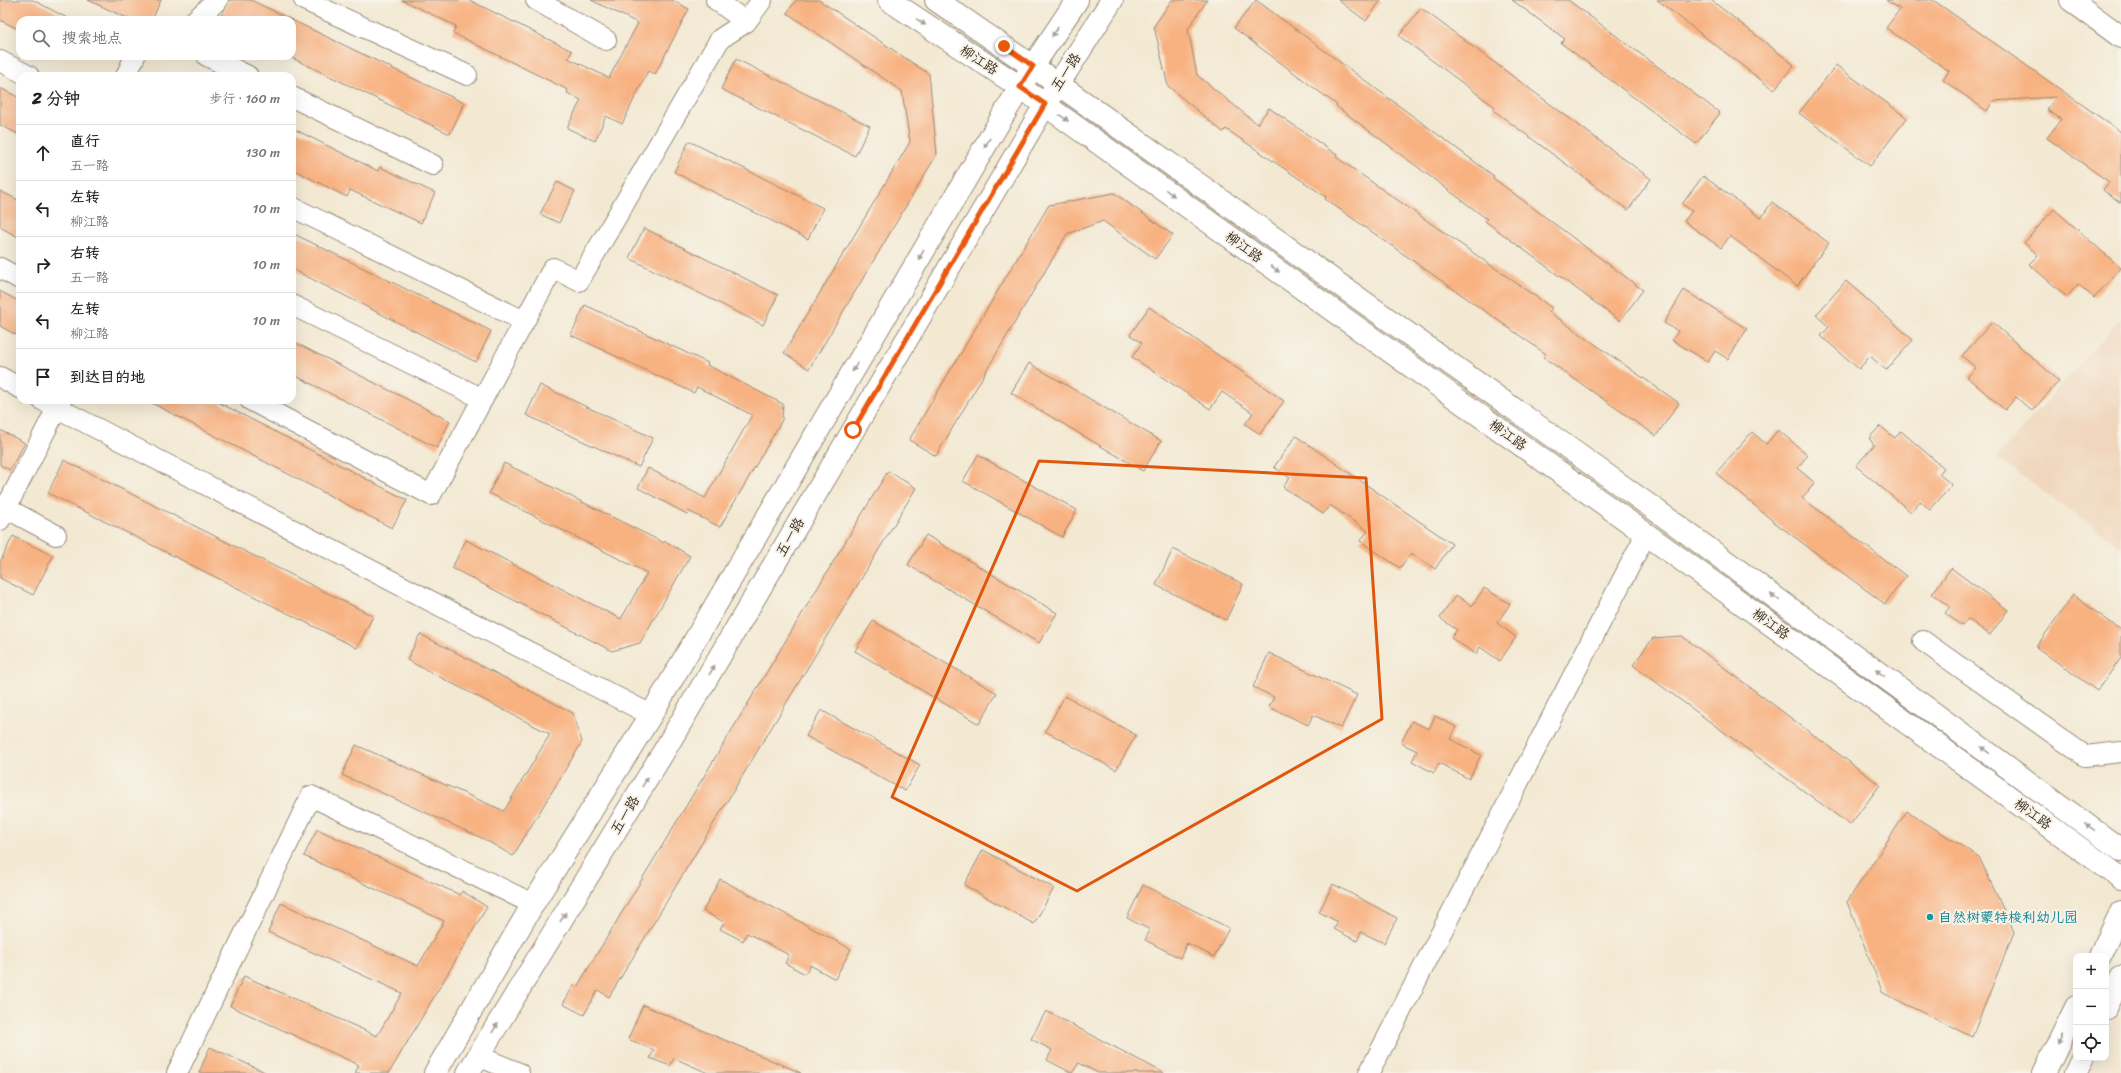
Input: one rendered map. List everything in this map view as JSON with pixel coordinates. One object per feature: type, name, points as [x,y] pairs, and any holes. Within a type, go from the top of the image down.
[{"type":"street","points":[[304,0],[467,75]]},
{"type":"street","points":[[536,0],[606,40]]},
{"type":"street","points":[[716,0],[746,22]]},
{"type":"street","points":[[258,404],[431,495],[553,268],[579,281],[720,39],[746,22],[762,0]]},
{"type":"street","name":"柳江路","points":[[889,0],[1045,104],[1646,534],[2121,878]]},
{"type":"street","name":"柳江路","points":[[936,0],[1033,66],[1658,511],[2121,850]]},
{"type":"street","name":"五一路","points":[[435,1073],[533,904],[638,736],[1020,87],[1077,0]]},
{"type":"street","name":"五一路","points":[[473,1064],[664,751],[1045,104],[1112,0]]},
{"type":"street","points":[[2071,0],[2121,37]]},
{"type":"street","points":[[199,16],[212,2]]},
{"type":"street","points":[[128,72],[133,60]]},
{"type":"street","points":[[215,60],[240,72]]},
{"type":"street","points":[[0,61],[21,72]]},
{"type":"street","points":[[296,99],[433,165]]},
{"type":"street","points":[[296,209],[524,321]]},
{"type":"street","points":[[0,268],[16,277]]},
{"type":"street","points":[[296,307],[482,399]]},
{"type":"street","points":[[0,377],[16,386]]},
{"type":"street","points":[[53,404],[2,511],[56,535]]},
{"type":"street","points":[[55,404],[651,714]]},
{"type":"street","points":[[1370,1073],[1658,511]]},
{"type":"street","points":[[1922,641],[2085,756],[2121,752]]},
{"type":"street","points":[[638,736],[664,751]]},
{"type":"street","points":[[176,1073],[311,796],[533,904]]},
{"type":"street","points":[[2101,953],[2121,912]]},
{"type":"street","points":[[2109,1002],[2121,977]]},
{"type":"street","points":[[2044,1073],[2073,1013]]},
{"type":"street","points":[[2075,1073],[2081,1061]]},
{"type":"street","points":[[473,1064],[519,1073]]},
{"type":"highlighted area","points":[[1039,461],[1366,478],[1382,719],[1077,891],[892,797]]},
{"type":"shaded area","points":[[2121,318],[2121,547],[1996,458]]},
{"type":"building","points":[[0,0],[33,0],[63,16],[16,16],[16,28],[0,20]]},
{"type":"building","points":[[88,0],[161,0],[154,16],[122,16]]},
{"type":"building","points":[[229,0],[251,0],[284,16],[221,16]]},
{"type":"building","points":[[402,0],[469,0],[572,51],[568,58],[609,78],[638,23],[591,0],[672,0],[689,9],[655,74],[648,71],[622,124],[606,116],[595,141],[567,128],[581,100],[567,93],[568,90],[453,33],[456,26]]},
{"type":"building","points":[[796,0],[819,0],[929,74],[937,154],[809,369],[784,353],[910,142],[902,91],[787,13]]},
{"type":"building","points":[[1172,0],[1207,0],[1188,29],[1197,75],[1257,124],[1269,108],[1337,155],[1336,157],[1552,308],[1549,312],[1679,403],[1656,436],[1543,357],[1546,354],[1325,199],[1326,197],[1226,129],[1223,132],[1168,86],[1154,26]]},
{"type":"building","points":[[1256,0],[1494,176],[1493,178],[1643,290],[1620,321],[1485,221],[1487,219],[1234,28]]},
{"type":"building","points":[[1338,0],[1381,0],[1366,21]]},
{"type":"building","points":[[1512,0],[1568,0],[1720,113],[1696,144],[1561,43],[1565,39]]},
{"type":"building","points":[[1657,0],[1711,0],[1794,65],[1774,90]]},
{"type":"building","points":[[1886,0],[1933,0],[2121,132],[2121,203],[2103,190],[2109,182],[2047,138],[2061,119],[2047,110],[2056,97],[1993,101],[1987,111],[1943,80],[1949,71],[1886,28],[1900,9]]},
{"type":"building","points":[[1421,8],[1651,179],[1628,210],[1493,110],[1495,107],[1399,36]]},
{"type":"building","points":[[296,22],[464,103],[450,134],[296,60]]},
{"type":"building","points":[[736,59],[870,126],[855,156],[721,89]]},
{"type":"building","points":[[1836,65],[1907,118],[1870,166],[1799,113]]},
{"type":"building","points":[[0,88],[16,96],[16,133],[0,125]]},
{"type":"building","points":[[296,130],[378,171],[380,167],[435,193],[421,223],[350,190],[347,197],[296,171]]},
{"type":"building","points":[[689,141],[823,208],[808,239],[674,172]]},
{"type":"building","points":[[1703,176],[1761,218],[1772,202],[1829,243],[1797,286],[1730,236],[1721,248],[1684,221],[1692,211],[1682,204]]},
{"type":"building","points":[[557,182],[575,191],[559,223],[540,214]]},
{"type":"building","points":[[0,191],[16,199],[16,236],[0,227]]},
{"type":"building","points":[[1114,193],[1173,235],[1155,259],[1103,221],[1067,234],[936,456],[909,440],[1049,205]]},
{"type":"building","points":[[2054,209],[2121,268],[2094,298],[2078,284],[2067,297],[2029,264],[2038,255],[2024,243]]},
{"type":"building","points":[[644,228],[778,295],[763,325],[629,258]]},
{"type":"building","points":[[296,235],[491,331],[476,362],[296,271]]},
{"type":"building","points":[[1846,281],[1913,340],[1886,370],[1870,356],[1859,369],[1821,336],[1829,327],[1816,315]]},
{"type":"building","points":[[1684,290],[1747,329],[1728,359],[1715,351],[1708,362],[1672,340],[1678,331],[1664,323]]},
{"type":"building","points":[[0,291],[16,300],[16,335],[0,326]]},
{"type":"building","points":[[585,305],[708,363],[707,365],[783,404],[782,420],[720,527],[688,511],[687,514],[638,488],[648,468],[705,498],[752,415],[697,387],[694,393],[571,335]]},
{"type":"building","points":[[1149,307],[1284,401],[1260,434],[1245,424],[1253,413],[1222,392],[1210,409],[1132,357],[1142,343],[1130,335]]},
{"type":"building","points":[[1992,322],[2059,381],[2032,411],[2016,397],[2005,410],[1967,377],[1976,368],[1962,356]]},
{"type":"building","points":[[296,343],[450,421],[437,448],[296,376]]},
{"type":"building","points":[[1029,363],[1161,441],[1143,471],[1011,393]]},
{"type":"building","points":[[540,385],[653,438],[639,467],[526,415]]},
{"type":"building","points":[[154,404],[222,404],[407,500],[392,528]]},
{"type":"building","points":[[1880,426],[1895,438],[1901,431],[1944,468],[1939,474],[1952,485],[1930,510],[1920,501],[1911,512],[1856,466],[1874,445],[1869,438]]},
{"type":"building","points":[[0,430],[25,443],[10,470],[0,465]]},
{"type":"building","points":[[1778,430],[1808,455],[1797,468],[1815,483],[1802,498],[1906,576],[1885,604],[1774,522],[1716,473],[1752,432],[1766,444]]},
{"type":"building","points":[[1296,436],[1452,544],[1435,569],[1411,553],[1400,568],[1360,541],[1368,531],[1330,505],[1323,514],[1283,487],[1290,478],[1274,467]]},
{"type":"building","points":[[978,455],[1077,510],[1062,537],[963,481]]},
{"type":"building","points":[[64,460],[373,616],[357,648],[48,493]]},
{"type":"building","points":[[504,463],[664,543],[665,541],[690,556],[640,643],[612,651],[452,568],[466,540],[621,619],[647,573],[489,493]]},
{"type":"building","points":[[888,471],[916,488],[609,997],[598,990],[584,1015],[563,1004],[574,985],[577,987]]},
{"type":"building","points":[[926,535],[1057,613],[1039,643],[908,565]]},
{"type":"building","points":[[13,536],[53,556],[33,595],[0,578],[0,562]]},
{"type":"building","points":[[1173,549],[1243,584],[1226,620],[1156,585]]},
{"type":"building","points":[[1951,568],[2008,610],[1990,635],[1968,619],[1962,626],[1945,613],[1950,607],[1932,594]]},
{"type":"building","points":[[1484,588],[1510,604],[1497,623],[1516,637],[1500,661],[1480,647],[1476,654],[1451,638],[1457,630],[1440,618],[1456,595],[1472,606]]},
{"type":"building","points":[[2073,595],[2121,630],[2121,658],[2097,691],[2036,647]]},
{"type":"building","points":[[873,621],[997,693],[979,724],[855,651]]},
{"type":"building","points":[[420,634],[573,713],[582,742],[513,856],[484,839],[342,775],[356,745],[504,811],[550,734],[407,660]]},
{"type":"building","points":[[1682,636],[1880,785],[1850,825],[1633,665],[1653,638]]},
{"type":"building","points":[[1269,653],[1357,695],[1341,728],[1313,715],[1308,725],[1269,707],[1274,697],[1253,687]]},
{"type":"building","points":[[1065,696],[1136,735],[1116,770],[1045,731]]},
{"type":"building","points":[[821,710],[920,765],[905,791],[806,736]]},
{"type":"building","points":[[1435,716],[1456,727],[1450,739],[1481,755],[1469,779],[1439,763],[1434,773],[1412,761],[1417,751],[1401,743],[1412,721],[1429,729]]},
{"type":"building","name":"自然树蒙特梭利幼儿园","points":[[1907,811],[1979,857],[2014,932],[1972,1037],[1883,993],[1847,902]]},
{"type":"building","points":[[317,829],[460,895],[462,891],[487,907],[389,1073],[355,1073],[359,1065],[230,1006],[244,976],[377,1036],[402,993],[268,932],[281,903],[418,966],[444,921],[304,856]]},
{"type":"building","points":[[983,850],[1054,888],[1034,924],[964,885]]},
{"type":"building","points":[[720,879],[851,949],[835,979],[810,965],[805,974],[785,963],[789,955],[747,933],[743,941],[720,929],[724,922],[703,911]]},
{"type":"building","points":[[1333,884],[1397,918],[1384,943],[1361,932],[1357,941],[1334,929],[1338,922],[1319,912]]},
{"type":"building","points":[[1143,885],[1229,928],[1214,957],[1187,943],[1180,958],[1145,940],[1150,930],[1127,918]]},
{"type":"building","points":[[643,1005],[801,1073],[708,1073],[674,1058],[670,1066],[650,1058],[654,1050],[628,1039]]},
{"type":"building","points":[[1046,1011],[1164,1073],[1098,1073],[1079,1063],[1072,1073],[1047,1060],[1052,1050],[1031,1039]]},
{"type":"building","points":[[210,1047],[267,1073],[199,1073]]},
{"type":"place","name":"自然树蒙特梭利幼儿园","points":[[1930,917]]},
{"type":"route","points":[[853,430],[1045,104],[1020,87],[1033,66],[1004,46]]}]
